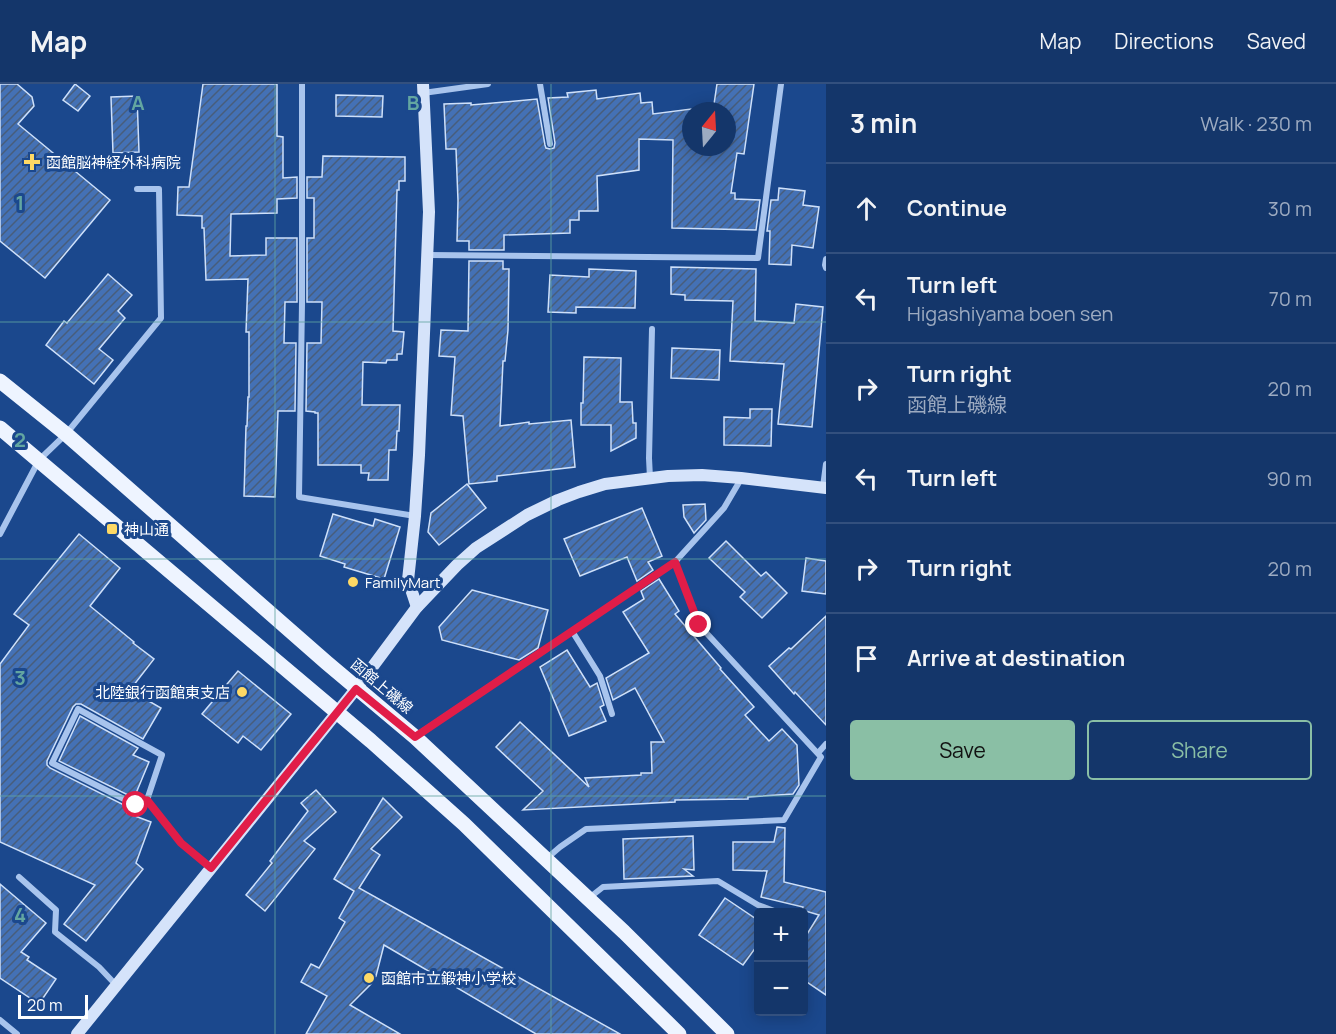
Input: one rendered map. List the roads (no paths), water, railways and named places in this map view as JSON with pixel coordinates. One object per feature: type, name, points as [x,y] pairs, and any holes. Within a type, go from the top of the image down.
[{"type":"main road","name":"函館上磯線","points":[[0,381],[66,434],[356,689],[415,737],[546,858],[727,1034]]},
{"type":"main road","points":[[0,428],[337,712],[464,824],[679,1034]]},
{"type":"street","points":[[302,84],[302,303],[298,497],[415,516]]},
{"type":"street","points":[[417,607],[408,580],[419,455],[429,212],[423,88],[488,84]]},
{"type":"street","points":[[540,84],[550,144]]},
{"type":"street","points":[[427,255],[758,258],[781,84]]},
{"type":"street","points":[[0,534],[39,460],[66,434],[161,318],[159,189],[137,189]]},
{"type":"street","points":[[826,259],[826,268]]},
{"type":"street","points":[[650,478],[652,329]]},
{"type":"street","points":[[77,1034],[356,689],[417,607],[476,548],[527,515],[558,500],[605,484],[668,476],[702,475],[825,488],[826,464]]},
{"type":"street","points":[[415,737],[675,562],[724,508],[741,478]]},
{"type":"street","points":[[546,858],[586,829],[784,820],[821,757],[699,625],[675,562]]},
{"type":"street","points":[[572,631],[600,676],[612,714]]},
{"type":"street","points":[[78,709],[162,755],[147,800],[136,805],[52,763],[78,709]]},
{"type":"street","points":[[818,753],[826,744]]},
{"type":"street","points":[[147,800],[181,843],[211,868]]},
{"type":"street","points":[[19,877],[56,910],[55,932],[99,967],[117,985]]},
{"type":"street","points":[[589,899],[603,887],[718,881],[766,908]]},
{"type":"street","points":[[0,1020],[16,1034]]},
{"type":"place","name":"函館脳神経外科病院","points":[[32,162]]},
{"type":"place","name":"神山通","points":[[112,529]]},
{"type":"place","name":"FamilyMart","points":[[353,582]]},
{"type":"place","name":"北陸銀行函館東支店","points":[[242,692]]},
{"type":"place","name":"函館市立鍛神小学校","points":[[369,978]]}]
